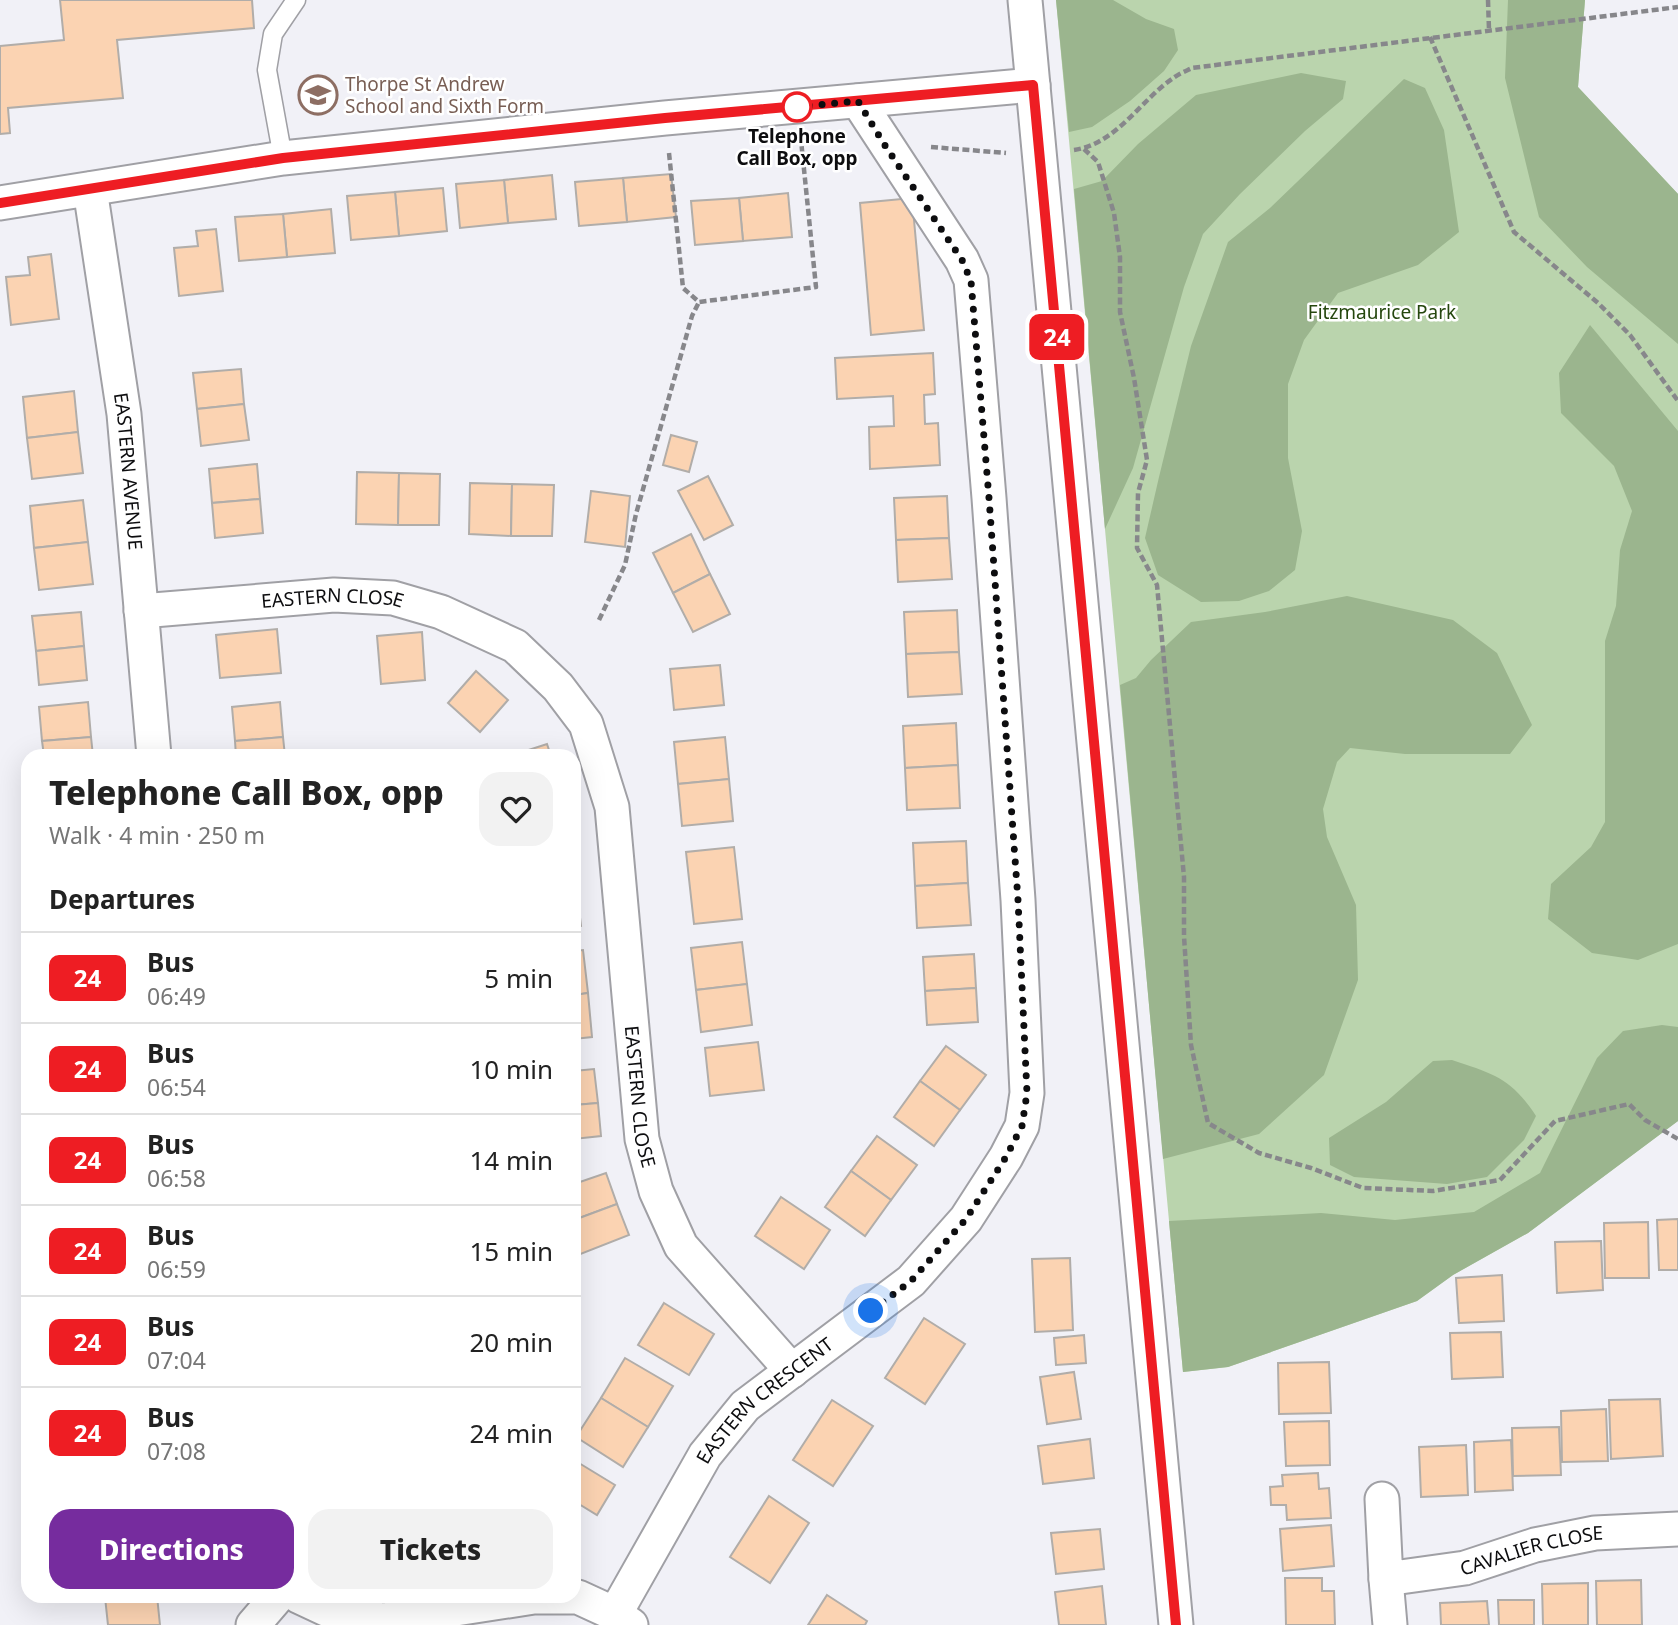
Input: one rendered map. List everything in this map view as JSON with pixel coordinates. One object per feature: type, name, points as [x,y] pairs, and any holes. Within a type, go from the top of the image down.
[{"type":"street","points":[[1025,0],[1176,1625]]},
{"type":"street","points":[[0,203],[283,158],[665,118],[1033,85]]},
{"type":"street","name":"EASTERN CRESCENT","points":[[623,1620],[705,1455],[745,1406],[911,1281],[966,1219],[1006,1157],[1022,1126],[1027,1093],[1018,900],[971,281],[962,260],[858,101]]},
{"type":"street","name":"EASTERN AVENUE","points":[[90,189],[124,414],[153,749]]},
{"type":"street","name":"EASTERN CLOSE","points":[[141,611],[334,595],[393,598],[441,612],[515,646],[558,687],[586,724],[612,807],[642,1139],[656,1191],[681,1246],[792,1371]]},
{"type":"street","points":[[1382,1499],[1390,1625]]},
{"type":"street","name":"CAVALIER CLOSE","points":[[1386,1579],[1465,1568],[1535,1545],[1595,1533],[1678,1529]]},
{"type":"street","points":[[581,1599],[623,1620]]},
{"type":"street","points":[[253,1625],[272,1603]]},
{"type":"street","points":[[313,1603],[330,1611],[383,1620],[495,1603]]},
{"type":"lane","points":[[283,158],[267,70],[273,34],[296,0]]},
{"type":"path","points":[[1488,0],[1489,30]]},
{"type":"path","points":[[884,144],[1002,153],[1084,149],[1105,138],[1172,79],[1192,68],[1678,7]]},
{"type":"path","points":[[1430,37],[1514,232],[1598,303],[1630,335],[1678,401]]},
{"type":"path","points":[[665,118],[683,288],[699,302],[816,287],[797,107]]},
{"type":"path","points":[[1084,149],[1098,162],[1114,213],[1119,257],[1119,312],[1134,378],[1147,460],[1138,493],[1137,548],[1157,585],[1184,877],[1184,936],[1191,1045],[1208,1123],[1259,1153],[1311,1168],[1363,1188],[1433,1191],[1500,1180],[1555,1121],[1629,1104],[1645,1120],[1678,1139]]},
{"type":"path","points":[[599,620],[625,565],[636,514],[692,316],[699,302]]},
{"type":"green space","name":"Fitzmaurice Park","points":[[1056,0],[1585,0],[1578,87],[1678,194],[1678,1121],[1528,1233],[1453,1275],[1417,1301],[1228,1367],[1183,1372]]},
{"type":"green space","points":[[1056,0],[1113,0],[1146,19],[1174,29],[1178,50],[1164,71],[1130,101],[1092,127],[1069,132]]},
{"type":"green space","points":[[1508,0],[1585,0],[1578,87],[1678,194],[1678,344],[1587,267],[1539,217],[1505,78]]},
{"type":"green space","points":[[1301,73],[1346,81],[1343,99],[1305,131],[1203,234],[1184,287],[1133,468],[1105,529],[1074,189],[1102,181],[1138,144],[1196,95]]},
{"type":"green space","points":[[1404,79],[1425,88],[1444,130],[1459,232],[1418,265],[1338,293],[1304,340],[1288,384],[1288,458],[1302,531],[1295,570],[1269,591],[1239,601],[1201,602],[1158,575],[1145,538],[1191,346],[1228,242],[1270,208]]},
{"type":"green space","points":[[1590,325],[1678,431],[1678,944],[1638,960],[1592,953],[1548,919],[1551,884],[1591,847],[1605,822],[1605,641],[1616,606],[1620,550],[1632,511],[1614,466],[1561,413],[1559,373]]},
{"type":"green space","points":[[1347,596],[1453,620],[1497,653],[1532,725],[1510,754],[1405,754],[1350,748],[1337,762],[1323,809],[1327,837],[1356,905],[1358,980],[1324,1075],[1259,1134],[1163,1159],[1120,685],[1136,678],[1191,622],[1265,612]]},
{"type":"green space","points":[[1662,1025],[1678,1027],[1678,1121],[1528,1233],[1453,1275],[1417,1301],[1228,1367],[1183,1372],[1169,1221],[1321,1213],[1395,1220],[1474,1212],[1540,1173],[1597,1058],[1623,1031]]},
{"type":"green space","points":[[1452,1060],[1479,1069],[1510,1085],[1536,1116],[1524,1140],[1487,1177],[1447,1184],[1354,1177],[1330,1165],[1329,1138],[1386,1102],[1433,1061]]},
{"type":"building","points":[[60,0],[252,0],[254,28],[117,40],[123,98],[8,108],[10,133],[0,134],[0,46],[64,40]]},
{"type":"building","points":[[671,174],[676,217],[627,222],[623,178]]},
{"type":"building","points":[[552,175],[556,219],[508,223],[504,180]]},
{"type":"building","points":[[623,178],[627,222],[579,226],[575,182]]},
{"type":"building","points":[[504,180],[508,223],[460,228],[456,184]]},
{"type":"building","points":[[443,188],[447,231],[399,236],[395,192]]},
{"type":"building","points":[[395,192],[399,236],[351,240],[347,196]]},
{"type":"building","points":[[788,193],[792,237],[743,241],[739,198]]},
{"type":"building","points":[[739,198],[743,241],[695,245],[691,201]]},
{"type":"building","points":[[912,198],[924,330],[871,335],[860,203]]},
{"type":"building","points":[[331,209],[335,253],[287,257],[283,214]]},
{"type":"building","points":[[283,214],[287,257],[239,261],[235,217]]},
{"type":"building","points":[[216,229],[223,291],[179,296],[174,248],[198,246],[196,231]]},
{"type":"building","points":[[51,254],[59,319],[11,325],[6,277],[30,275],[28,257]]},
{"type":"building","points":[[933,353],[935,394],[924,395],[925,424],[938,423],[940,465],[870,469],[869,427],[894,426],[893,396],[837,399],[835,358]]},
{"type":"building","points":[[241,369],[244,404],[197,409],[193,373]]},
{"type":"building","points":[[74,391],[78,432],[27,438],[23,397]]},
{"type":"building","points":[[244,404],[249,440],[201,446],[197,409]]},
{"type":"building","points":[[78,432],[83,473],[32,479],[27,438]]},
{"type":"building","points":[[671,435],[697,442],[689,472],[663,465]]},
{"type":"building","points":[[257,464],[260,499],[212,503],[209,469]]},
{"type":"building","points":[[357,472],[399,473],[398,525],[356,524]]},
{"type":"building","points":[[399,473],[440,474],[439,525],[398,525]]},
{"type":"building","points":[[708,476],[733,525],[704,540],[678,491]]},
{"type":"building","points":[[470,483],[512,484],[511,536],[469,534]]},
{"type":"building","points":[[512,484],[554,485],[552,536],[511,536]]},
{"type":"building","points":[[591,491],[630,496],[625,547],[585,542]]},
{"type":"building","points":[[947,496],[949,538],[896,540],[894,498]]},
{"type":"building","points":[[260,499],[263,533],[215,538],[212,503]]},
{"type":"building","points":[[83,500],[88,542],[34,548],[30,506]]},
{"type":"building","points":[[691,534],[710,574],[673,593],[653,553]]},
{"type":"building","points":[[949,538],[952,579],[898,582],[896,540]]},
{"type":"building","points":[[88,542],[93,584],[39,590],[34,548]]},
{"type":"building","points":[[710,574],[730,614],[693,632],[673,593]]},
{"type":"building","points":[[957,610],[959,652],[906,654],[904,612]]},
{"type":"building","points":[[81,612],[84,646],[36,651],[32,616]]},
{"type":"building","points":[[277,629],[281,673],[220,678],[216,635]]},
{"type":"building","points":[[422,632],[425,680],[381,684],[377,636]]},
{"type":"building","points":[[84,646],[87,680],[39,685],[36,651]]},
{"type":"building","points":[[959,652],[962,694],[908,697],[906,654]]},
{"type":"building","points":[[720,665],[724,705],[674,710],[670,669]]},
{"type":"building","points":[[476,671],[508,700],[480,732],[448,703]]},
{"type":"building","points":[[88,702],[91,737],[42,741],[39,707]]},
{"type":"building","points":[[280,702],[283,737],[235,741],[232,707]]},
{"type":"building","points":[[956,723],[958,765],[905,768],[903,726]]},
{"type":"building","points":[[91,737],[92,749],[43,749],[42,741]]},
{"type":"building","points":[[283,737],[284,749],[236,749],[235,741]]},
{"type":"building","points":[[725,737],[729,779],[678,784],[674,742]]},
{"type":"building","points":[[547,744],[549,749],[532,749]]},
{"type":"building","points":[[958,765],[960,808],[907,810],[905,768]]},
{"type":"building","points":[[729,779],[733,821],[682,826],[678,784]]},
{"type":"building","points":[[966,841],[968,883],[915,886],[913,843]]},
{"type":"building","points":[[734,847],[742,919],[694,924],[686,852]]},
{"type":"building","points":[[968,883],[971,925],[917,928],[915,886]]},
{"type":"building","points":[[742,942],[747,984],[696,990],[691,948]]},
{"type":"building","points":[[581,950],[588,993],[581,994]]},
{"type":"building","points":[[974,954],[976,988],[925,991],[923,957]]},
{"type":"building","points":[[747,984],[752,1025],[701,1032],[696,990]]},
{"type":"building","points":[[976,988],[978,1022],[927,1025],[925,991]]},
{"type":"building","points":[[588,993],[592,1037],[581,1038],[581,994]]},
{"type":"building","points":[[758,1042],[764,1090],[710,1096],[705,1048]]},
{"type":"building","points":[[946,1046],[986,1075],[960,1110],[920,1081]]},
{"type":"building","points":[[594,1069],[598,1103],[581,1104],[581,1070]]},
{"type":"building","points":[[920,1081],[960,1110],[934,1146],[894,1117]]},
{"type":"building","points":[[598,1103],[601,1136],[581,1138],[581,1104]]},
{"type":"building","points":[[877,1136],[917,1165],[891,1200],[851,1171]]},
{"type":"building","points":[[851,1171],[891,1200],[865,1236],[825,1207]]},
{"type":"building","points":[[606,1173],[617,1204],[581,1217],[581,1182]]},
{"type":"building","points":[[781,1197],[830,1230],[804,1269],[755,1236]]},
{"type":"building","points":[[617,1204],[629,1235],[581,1254],[581,1217]]},
{"type":"building","points":[[1678,1219],[1678,1270],[1659,1270],[1657,1220]]},
{"type":"building","points":[[1648,1222],[1649,1278],[1605,1278],[1604,1223]]},
{"type":"building","points":[[1601,1241],[1603,1290],[1557,1293],[1555,1242]]},
{"type":"building","points":[[1070,1258],[1073,1330],[1035,1332],[1032,1259]]},
{"type":"building","points":[[1502,1275],[1504,1321],[1459,1323],[1456,1278]]},
{"type":"building","points":[[664,1303],[714,1334],[689,1375],[638,1345]]},
{"type":"building","points":[[924,1318],[965,1344],[925,1404],[885,1378]]},
{"type":"building","points":[[1501,1332],[1503,1377],[1452,1379],[1450,1333]]},
{"type":"building","points":[[1084,1335],[1086,1363],[1056,1365],[1054,1338]]},
{"type":"building","points":[[625,1358],[673,1386],[648,1427],[601,1398]]},
{"type":"building","points":[[1329,1362],[1331,1413],[1279,1414],[1278,1363]]},
{"type":"building","points":[[1074,1372],[1081,1419],[1047,1424],[1040,1377]]},
{"type":"building","points":[[601,1398],[648,1427],[623,1467],[581,1440],[581,1429]]},
{"type":"building","points":[[1660,1399],[1663,1456],[1611,1459],[1609,1400]]},
{"type":"building","points":[[832,1400],[873,1426],[833,1486],[793,1460]]},
{"type":"building","points":[[1606,1409],[1608,1461],[1562,1462],[1561,1411]]},
{"type":"building","points":[[1329,1421],[1330,1465],[1286,1466],[1284,1422]]},
{"type":"building","points":[[1559,1427],[1561,1475],[1513,1476],[1512,1428]]},
{"type":"building","points":[[1090,1439],[1094,1478],[1043,1484],[1038,1446]]},
{"type":"building","points":[[1511,1440],[1513,1490],[1475,1492],[1474,1442]]},
{"type":"building","points":[[1466,1445],[1468,1495],[1421,1497],[1419,1447]]},
{"type":"building","points":[[581,1464],[615,1485],[597,1515],[581,1505]]},
{"type":"building","points":[[1318,1473],[1319,1489],[1329,1488],[1331,1518],[1287,1520],[1286,1505],[1271,1505],[1270,1487],[1283,1486],[1282,1475]]},
{"type":"building","points":[[769,1496],[809,1523],[770,1583],[730,1557]]},
{"type":"building","points":[[1331,1525],[1334,1566],[1283,1571],[1280,1529]]},
{"type":"building","points":[[1100,1529],[1104,1569],[1056,1574],[1051,1533]]},
{"type":"building","points":[[1285,1578],[1322,1578],[1322,1591],[1334,1591],[1335,1625],[1286,1625]]},
{"type":"building","points":[[1641,1580],[1642,1625],[1597,1625],[1596,1581]]},
{"type":"building","points":[[1588,1583],[1588,1625],[1543,1625],[1542,1584]]},
{"type":"building","points":[[1102,1586],[1106,1625],[1059,1625],[1055,1592]]},
{"type":"building","points":[[827,1595],[867,1621],[865,1625],[808,1625]]},
{"type":"building","points":[[1498,1600],[1534,1600],[1534,1625],[1499,1625]]},
{"type":"building","points":[[1487,1601],[1489,1625],[1441,1625],[1440,1603]]},
{"type":"building","points":[[106,1603],[158,1603],[160,1625],[108,1625]]},
{"type":"bus line","name":"24","points":[[0,203],[283,158],[665,118],[1033,85],[1176,1625]]},
{"type":"place","name":"Thorpe St Andrew School and Sixth Form","points":[[318,95]]},
{"type":"place","name":"Telephone Call Box, opp","points":[[797,107]]},
{"type":"route","points":[[797,107],[858,101],[962,260],[971,281],[1018,900],[1027,1093],[1022,1126],[1006,1157],[966,1219],[911,1281],[871,1311]]}]
